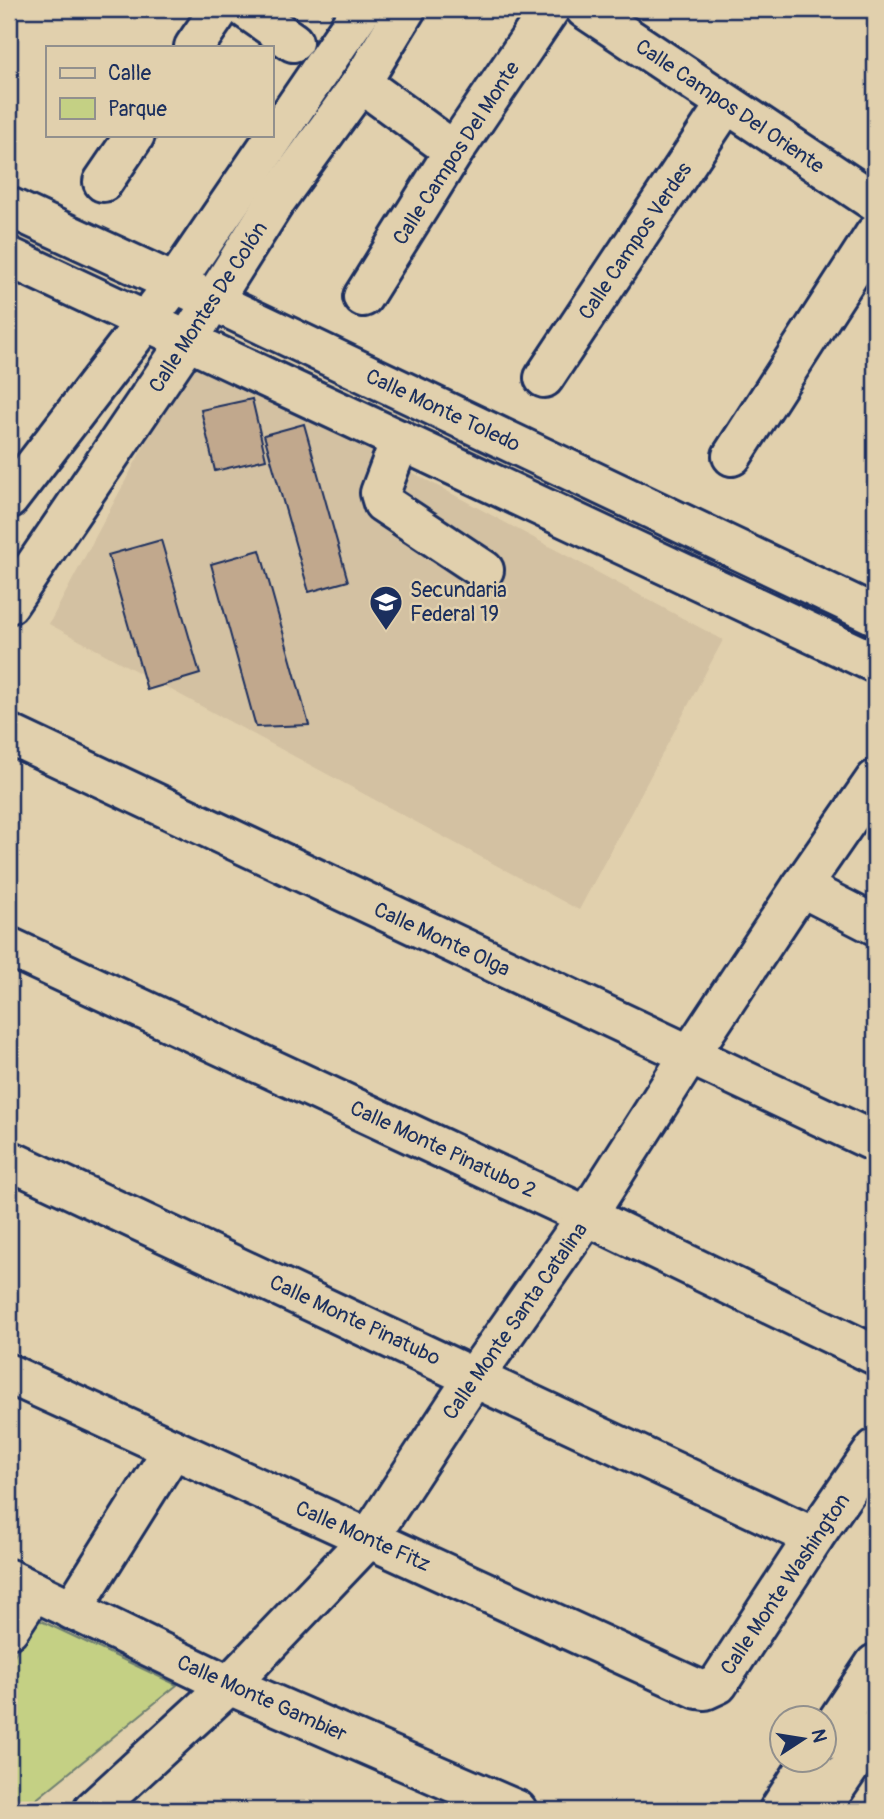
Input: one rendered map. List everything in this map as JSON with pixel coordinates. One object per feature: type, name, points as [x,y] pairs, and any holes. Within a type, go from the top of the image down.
[{"type":"street","points":[[195,46],[220,9]]},
{"type":"street","points":[[246,9],[293,42]]},
{"type":"street","name":"Calle Montes De Colón","points":[[9,499],[174,283],[362,9]]},
{"type":"street","name":"Calle Montes De Colón","points":[[9,604],[214,301],[277,199],[361,83],[406,9]]},
{"type":"street","name":"Calle Campos Del Monte","points":[[363,297],[454,151],[550,9]]},
{"type":"street","name":"Calle Campos Del Oriente","points":[[586,9],[875,202]]},
{"type":"street","points":[[361,83],[454,151]]},
{"type":"street","name":"Calle Campos Verdes","points":[[544,377],[726,104]]},
{"type":"street","points":[[103,182],[134,136]]},
{"type":"street","name":"Calle Monte Toledo","points":[[9,207],[214,301],[875,615]]},
{"type":"street","points":[[732,456],[875,234]]},
{"type":"street","points":[[9,257],[875,663]]},
{"type":"street","points":[[400,440],[380,493],[383,503],[484,570]]},
{"type":"street","name":"Calle Monte Olga","points":[[9,734],[875,1142]]},
{"type":"street","name":"Calle Monte Santa Catalina","points":[[93,1810],[229,1685],[369,1538],[475,1376],[587,1216],[689,1056],[875,780]]},
{"type":"street","points":[[801,887],[875,925]]},
{"type":"street","name":"Calle Monte Pinatubo 2","points":[[9,947],[587,1216],[875,1355]]},
{"type":"street","name":"Calle Monte Pinatubo","points":[[9,1160],[814,1536]]},
{"type":"street","name":"Calle Monte Fitz","points":[[9,1374],[698,1689],[705,1690],[718,1684]]},
{"type":"street","points":[[72,1610],[173,1449]]},
{"type":"street","name":"Calle Monte Washington","points":[[718,1684],[814,1536],[875,1449]]},
{"type":"street","points":[[9,1629],[21,1585]]},
{"type":"street","name":"Calle Monte Gambier","points":[[21,1585],[229,1685],[517,1810]]},
{"type":"street","points":[[838,1720],[875,1664]]},
{"type":"street","points":[[820,1810],[875,1730]]},
{"type":"street","points":[[779,1810],[804,1773]]},
{"type":"shaded area","name":"Secundaria Federal 19","points":[[193,354],[723,640],[579,910],[49,624]]},
{"type":"green space","points":[[37,1619],[177,1685],[23,1810],[9,1810],[9,1663]]},
{"type":"building","points":[[252,399],[266,459],[215,471],[201,410]]},
{"type":"building","points":[[304,424],[348,581],[309,592],[264,435]]},
{"type":"building","points":[[161,540],[200,674],[147,690],[108,555]]},
{"type":"building","points":[[260,550],[309,725],[256,727],[211,564]]},
{"type":"place","name":"Secundaria Federal 19","points":[[386,632]]}]
